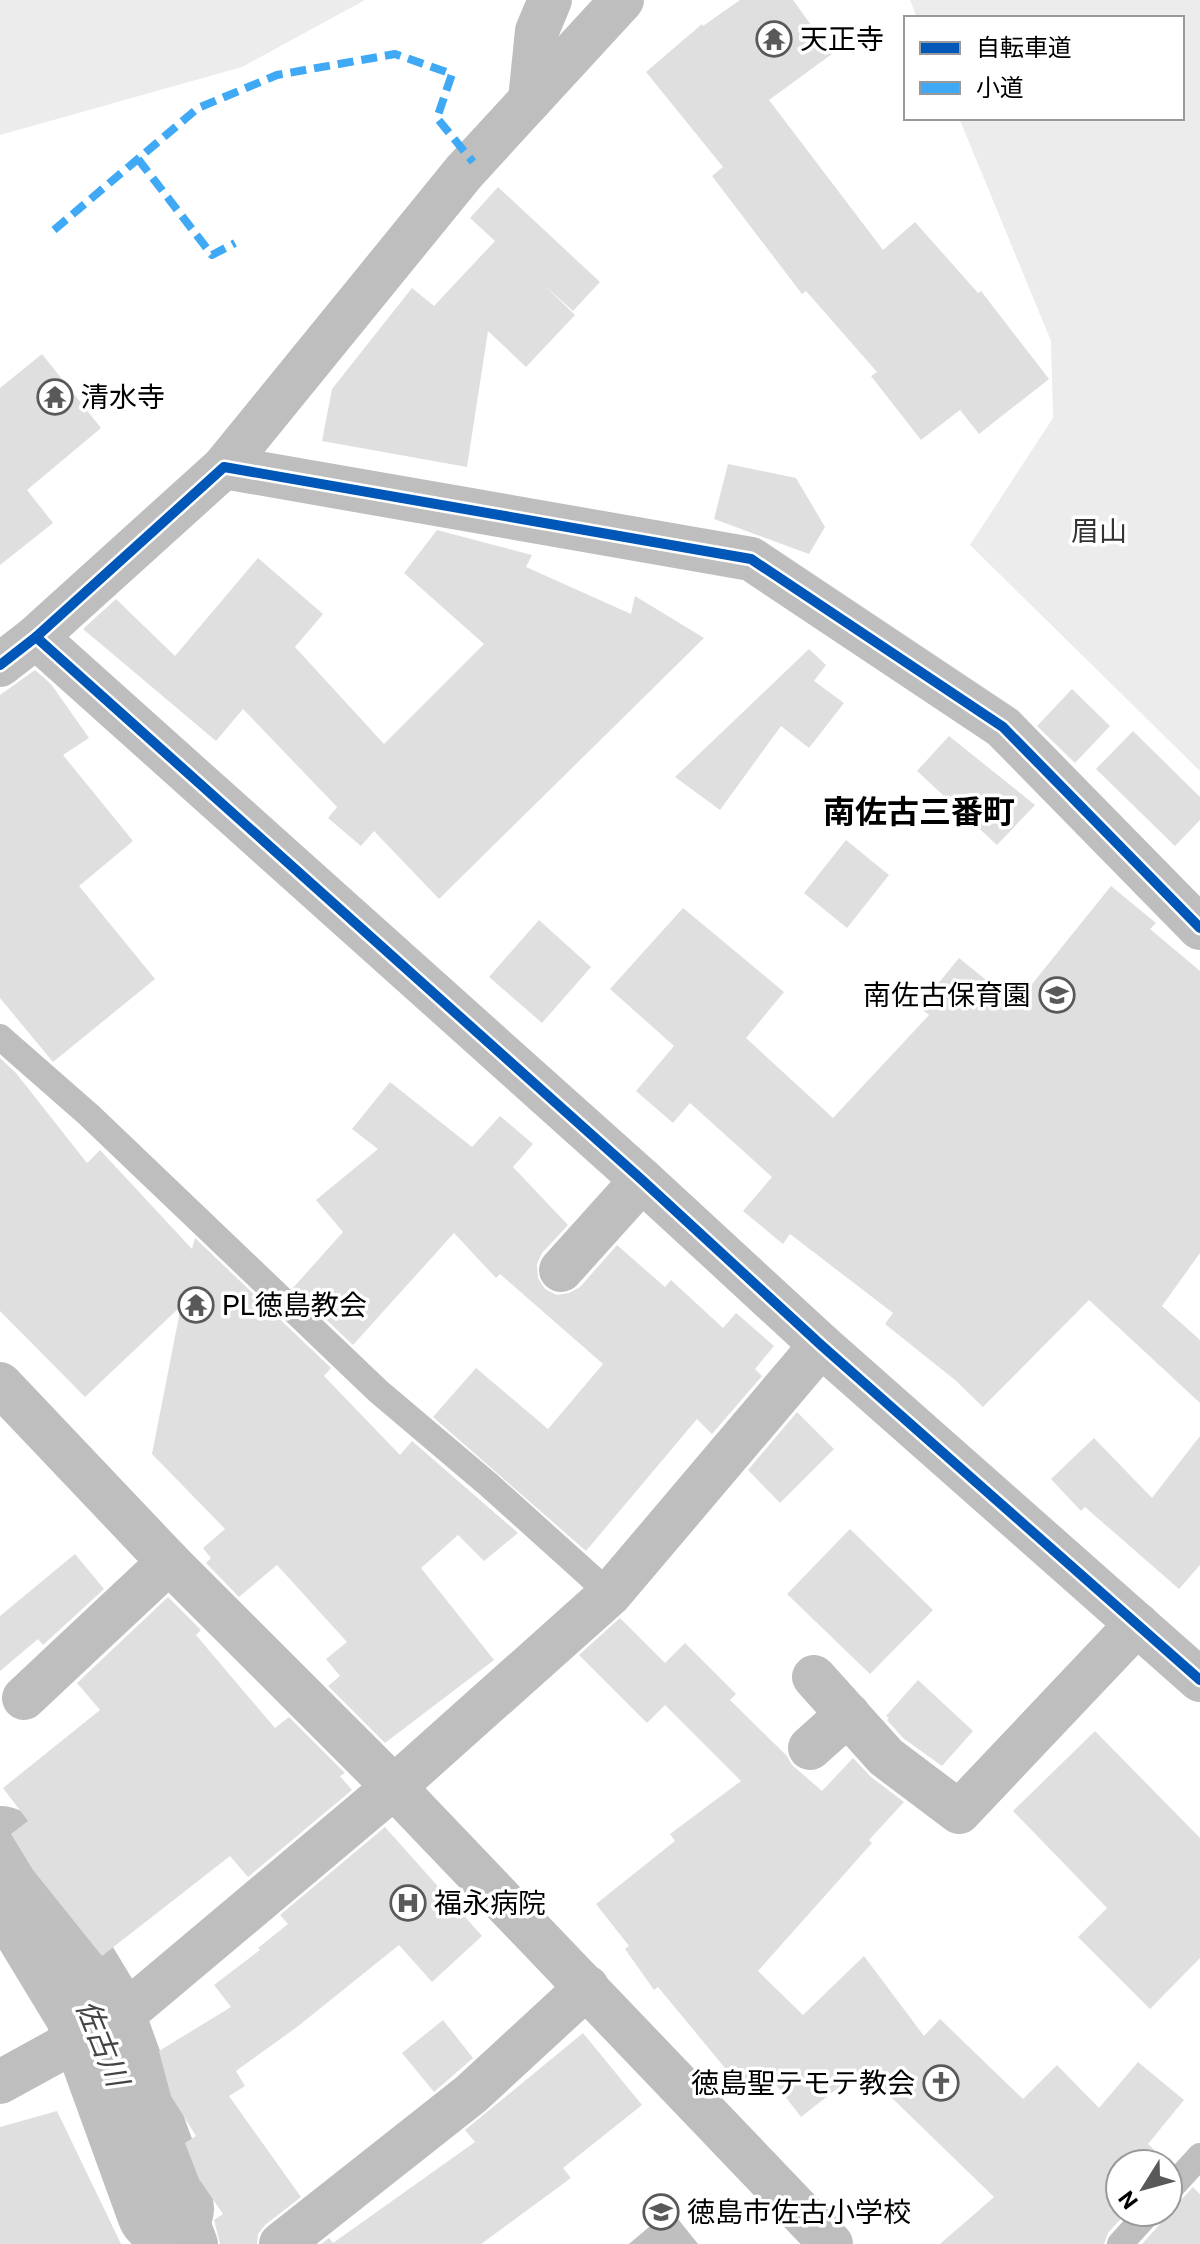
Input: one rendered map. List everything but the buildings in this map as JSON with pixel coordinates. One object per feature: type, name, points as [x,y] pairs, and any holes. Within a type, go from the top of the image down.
[{"type":"street","points":[[530,100],[537,31],[550,0]]},
{"type":"street","points":[[0,665],[36,637],[224,467],[473,162],[622,0]]},
{"type":"street","points":[[224,467],[751,559],[1003,727],[1200,928]]},
{"type":"street","points":[[36,637],[642,1180],[821,1345],[1200,1680]]},
{"type":"street","points":[[561,1270],[642,1180]]},
{"type":"street","points":[[0,2082],[105,2023],[394,1787],[610,1594],[821,1345]]},
{"type":"street","points":[[0,1384],[169,1562],[394,1787],[831,2244]]},
{"type":"street","points":[[24,1698],[169,1562]]},
{"type":"street","points":[[814,1677],[886,1757],[959,1812],[1137,1624]]},
{"type":"street","points":[[810,1748],[848,1714]]},
{"type":"street","points":[[281,2244],[471,2094],[587,1987]]},
{"type":"street","points":[[105,2023],[155,2133],[196,2244]]},
{"type":"lane","points":[[0,1037],[89,1115],[378,1391],[610,1594]]},
{"type":"lane","points":[[1184,2174],[1200,2156]]},
{"type":"lane","points":[[1120,2244],[1134,2228]]},
{"type":"green space","points":[[0,0],[365,0],[242,67],[0,135]]},
{"type":"green space","name":"眉山","points":[[910,0],[1200,0],[1200,771],[970,545],[1053,418],[1051,341],[960,120],[1184,120],[1184,16],[916,16]]},
{"type":"shaded area","points":[[670,2209],[698,2244],[629,2244]]},
{"type":"waterway","name":"佐古川","points":[[0,1855],[92,2007],[165,2208]]},
{"type":"marked path","points":[[54,230],[198,108],[277,75],[395,54],[452,74],[437,118],[473,162]]},
{"type":"marked path","points":[[138,159],[212,255],[235,243]]},
{"type":"cycle path","points":[[0,665],[36,637],[224,467],[751,559],[1003,727],[1200,928]]},
{"type":"cycle path","points":[[36,637],[642,1180],[821,1345],[1200,1680]]},
{"type":"place","name":"天正寺","points":[[774,39]]},
{"type":"place","name":"清水寺","points":[[55,397]]},
{"type":"place","name":"南佐古保育園","points":[[1057,995]]},
{"type":"place","name":"PL徳島教会","points":[[196,1305]]},
{"type":"place","name":"福永病院","points":[[408,1903]]},
{"type":"place","name":"徳島聖テモテ教会","points":[[941,2083]]},
{"type":"place","name":"徳島市佐古小学校","points":[[661,2212]]},
{"type":"district","name":"南佐古三番町","points":[[919,812]]}]
